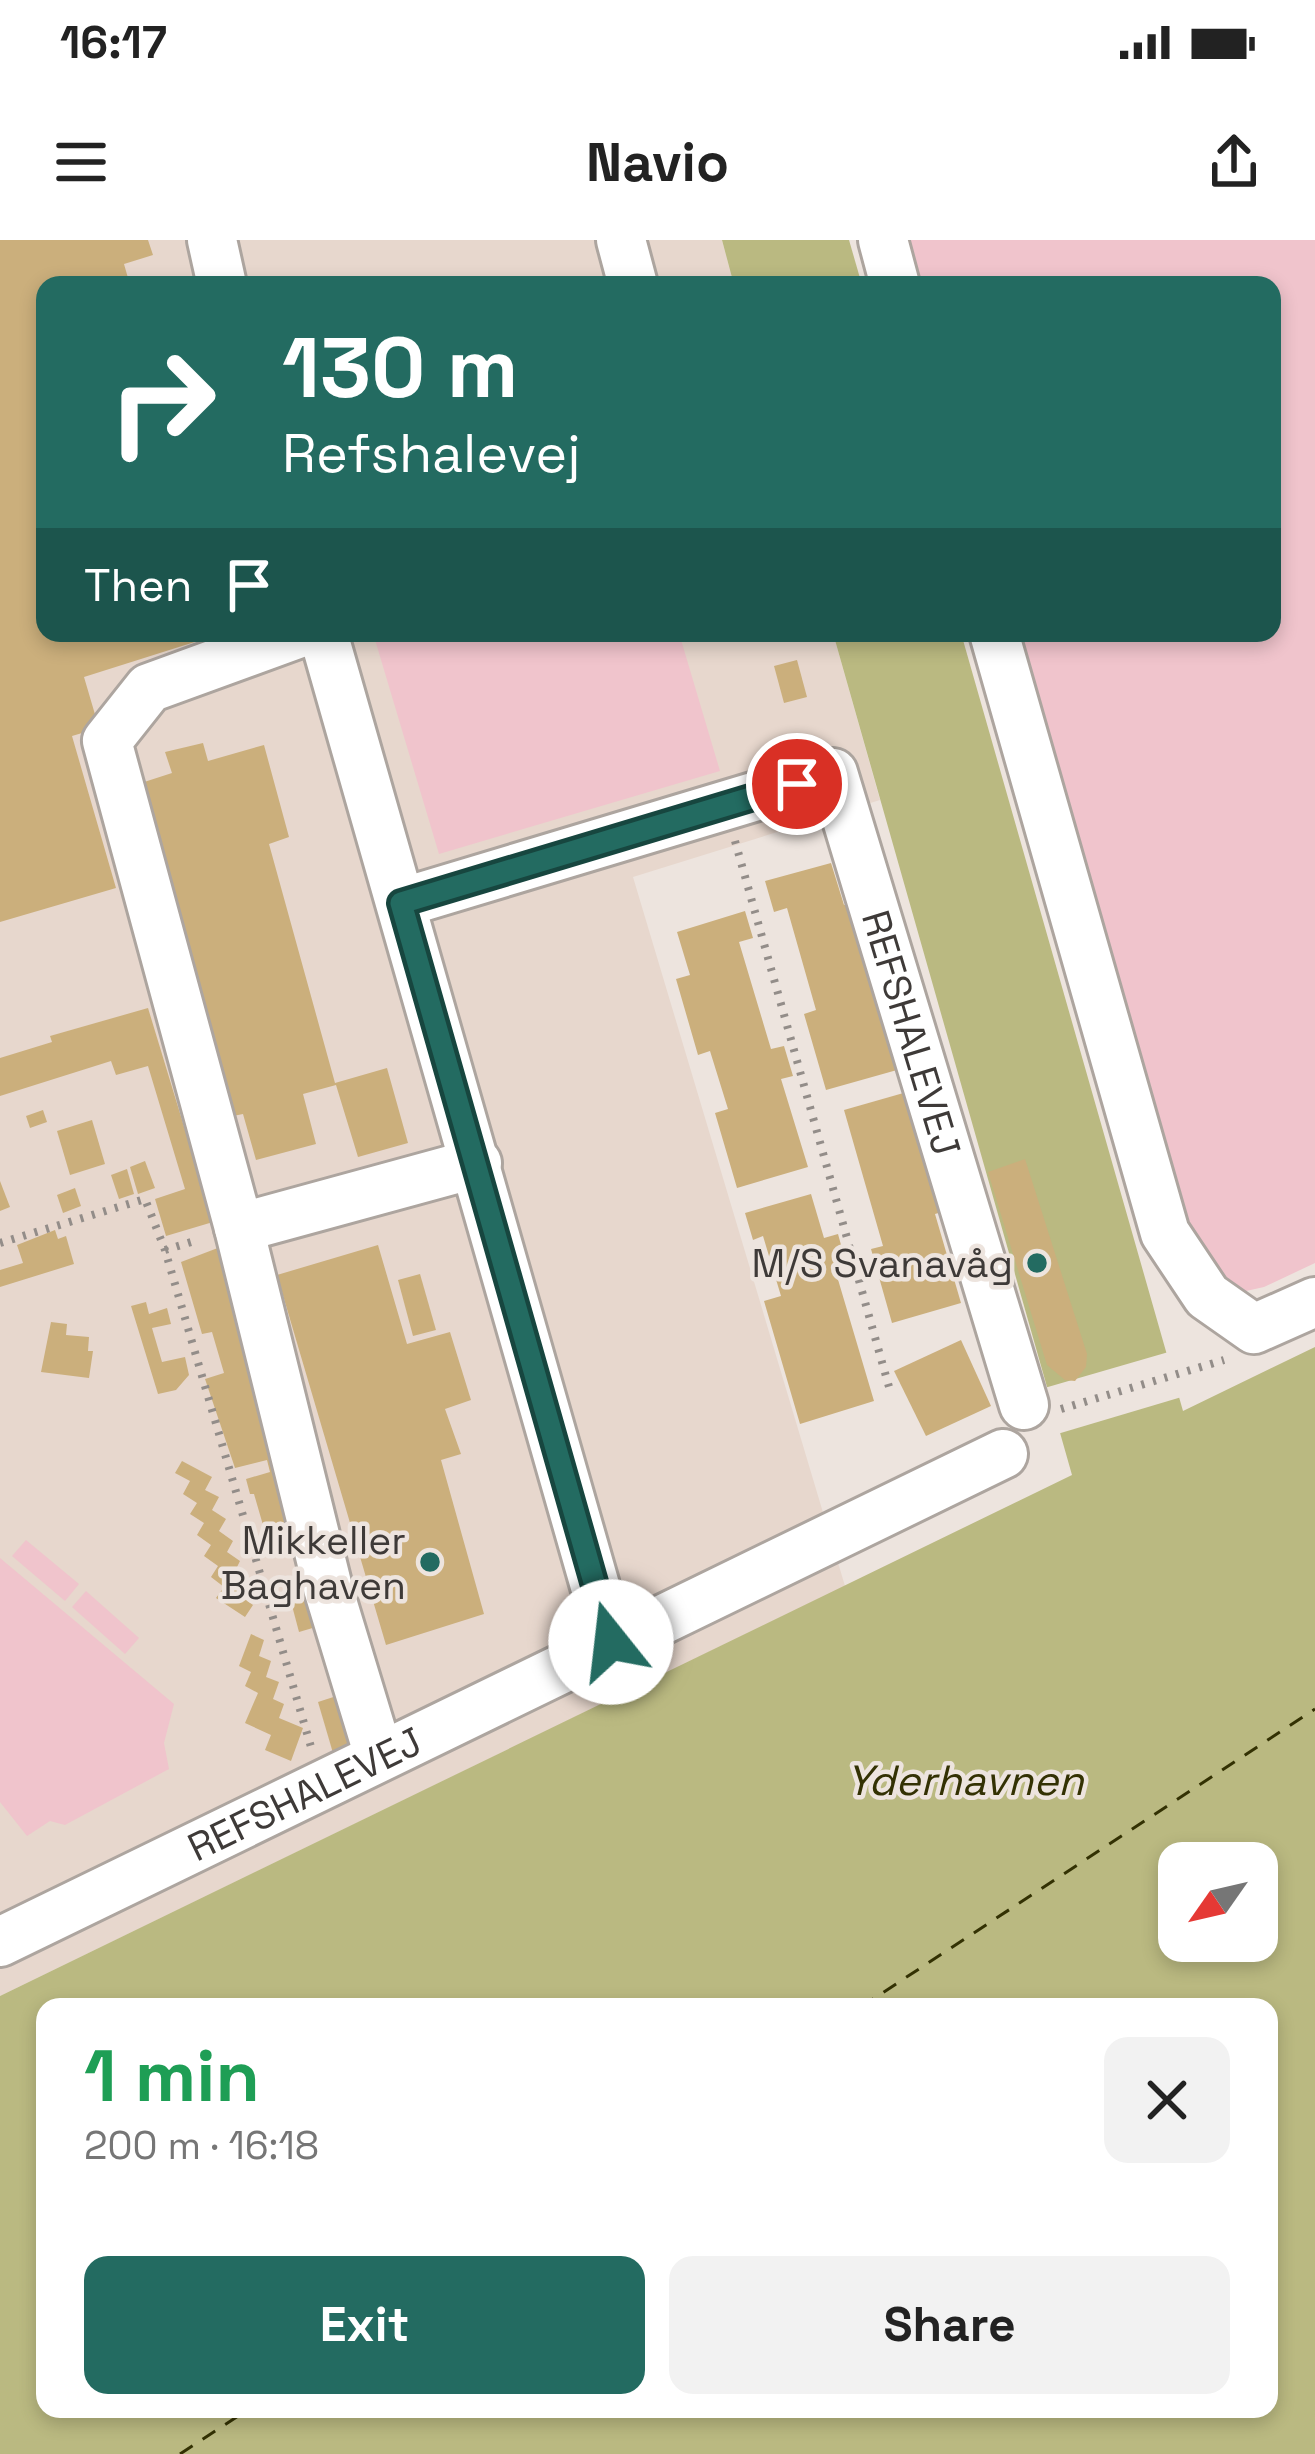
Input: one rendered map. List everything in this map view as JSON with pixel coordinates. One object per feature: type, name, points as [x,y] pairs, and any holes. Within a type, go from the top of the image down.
[{"type":"lane","points":[[212,240],[220,276]]},
{"type":"lane","points":[[621,240],[631,276]]},
{"type":"lane","points":[[883,240],[893,276]]},
{"type":"lane","points":[[275,642],[149,688],[107,741],[239,1228],[328,1588],[379,1756]]},
{"type":"lane","points":[[326,642],[611,1642]]},
{"type":"lane","points":[[997,642],[1165,1233],[1207,1296],[1254,1329],[1315,1302]]},
{"type":"lane","name":"REFSHALEVEJ","points":[[401,903],[833,773],[1033,1410]]},
{"type":"lane","points":[[239,1228],[477,1163]]},
{"type":"lane","name":"REFSHALEVEJ","points":[[0,1942],[1003,1454]]},
{"type":"path","points":[[725,806],[891,1394]]},
{"type":"path","points":[[0,1243],[145,1199],[165,1250],[322,1783]]},
{"type":"path","points":[[1033,1410],[1230,1358]]},
{"type":"shaded area","points":[[0,240],[722,240],[732,276],[36,276],[36,642],[836,642],[880,800],[633,877],[845,1586],[0,1996]]},
{"type":"shaded area","points":[[903,240],[1315,240],[1315,1263],[1264,1287],[1237,1293],[1182,1239],[1016,642],[1281,642],[1281,276],[913,276]]},
{"type":"shaded area","points":[[376,642],[682,642],[720,771],[439,854]]},
{"type":"shaded area","points":[[26,1540],[79,1584],[65,1601],[12,1556]]},
{"type":"shaded area","points":[[0,1558],[174,1704],[164,1743],[169,1769],[65,1825],[50,1821],[27,1836],[0,1802]]},
{"type":"shaded area","points":[[86,1591],[139,1638],[125,1654],[72,1607]]},
{"type":"water","points":[[722,240],[849,240],[859,276],[732,276]]},
{"type":"water","name":"Yderhavnen","points":[[836,642],[964,642],[1183,1411],[1315,1347],[1315,2454],[0,2454],[0,1996],[1072,1475]]},
{"type":"pier","points":[[1172,1351],[1185,1396],[1054,1435],[1041,1389]]},
{"type":"building","points":[[0,240],[148,240],[153,255],[124,264],[127,276],[36,276],[36,642],[195,642],[84,677],[99,728],[72,736],[116,888],[0,922]]},
{"type":"building","points":[[797,660],[807,697],[784,703],[774,666]]},
{"type":"building","points":[[203,743],[208,761],[264,745],[289,837],[269,844],[335,1083],[387,1068],[408,1143],[358,1157],[336,1085],[303,1094],[316,1144],[256,1160],[243,1114],[233,1116],[138,784],[172,773],[165,752]]},
{"type":"building","points":[[831,863],[844,905],[859,901],[871,980],[897,1070],[826,1090],[804,1014],[816,1010],[787,908],[774,912],[765,881]]},
{"type":"building","points":[[745,911],[753,938],[739,942],[771,1049],[784,1046],[793,1076],[781,1079],[808,1167],[737,1188],[715,1113],[728,1109],[710,1051],[698,1055],[676,979],[690,975],[677,932]]},
{"type":"building","points":[[148,1008],[213,1222],[166,1236],[155,1199],[185,1189],[148,1066],[116,1075],[111,1061],[0,1096],[0,1058],[52,1042],[50,1036]]},
{"type":"building","points":[[914,1090],[949,1210],[935,1214],[961,1303],[892,1323],[871,1249],[883,1246],[844,1110]]},
{"type":"building","points":[[43,1110],[47,1122],[30,1128],[26,1116]]},
{"type":"building","points":[[92,1120],[105,1164],[70,1175],[57,1131]]},
{"type":"building","name":"M/S Svanavåg","points":[[1025,1159],[1087,1354],[1086,1367],[1075,1381],[1065,1380],[1047,1365],[988,1172]]},
{"type":"building","points":[[145,1161],[155,1188],[138,1194],[130,1167]]},
{"type":"building","points":[[127,1169],[134,1194],[119,1199],[111,1175]]},
{"type":"building","points":[[0,1181],[10,1207],[0,1211]]},
{"type":"building","points":[[75,1188],[81,1206],[63,1213],[57,1195]]},
{"type":"building","points":[[811,1194],[824,1238],[838,1234],[846,1263],[834,1266],[874,1401],[800,1424],[764,1301],[781,1296],[763,1236],[753,1240],[745,1213]]},
{"type":"building","points":[[55,1230],[58,1239],[66,1236],[74,1264],[0,1287],[0,1270],[23,1263],[17,1245]]},
{"type":"building","points":[[378,1245],[407,1344],[450,1332],[471,1400],[445,1409],[461,1454],[441,1460],[484,1614],[386,1645],[277,1275]]},
{"type":"building","points":[[223,1246],[294,1547],[272,1556],[246,1479],[270,1472],[267,1460],[235,1468],[205,1379],[224,1373],[212,1332],[202,1334],[181,1262]]},
{"type":"building","points":[[420,1274],[436,1330],[413,1336],[398,1280]]},
{"type":"building","points":[[146,1302],[149,1314],[167,1308],[171,1324],[152,1328],[162,1362],[185,1357],[189,1375],[176,1390],[158,1394],[131,1306]]},
{"type":"building","points":[[51,1322],[67,1324],[66,1335],[89,1337],[88,1351],[93,1351],[89,1378],[41,1372]]},
{"type":"building","points":[[961,1340],[991,1406],[926,1436],[894,1371]]},
{"type":"building","points":[[182,1461],[212,1477],[205,1490],[219,1497],[212,1510],[226,1519],[219,1531],[233,1541],[227,1552],[240,1561],[234,1573],[245,1581],[238,1594],[253,1605],[245,1617],[216,1598],[224,1587],[211,1577],[218,1566],[204,1556],[211,1545],[197,1535],[204,1523],[190,1514],[197,1503],[183,1494],[190,1481],[175,1473]]},
{"type":"building","points":[[323,1587],[333,1622],[299,1632],[290,1598]]},
{"type":"building","points":[[251,1634],[264,1640],[259,1656],[271,1661],[266,1677],[279,1682],[273,1699],[284,1704],[279,1718],[303,1728],[291,1761],[265,1750],[271,1735],[245,1723],[258,1693],[245,1686],[251,1672],[239,1666]]},
{"type":"building","points":[[352,1691],[367,1743],[333,1753],[318,1702]]},
{"type":"ferry route","points":[[875,1998],[1315,1709]]},
{"type":"ferry route","points":[[180,2454],[235,2418]]},
{"type":"place","name":"M/S Svanavåg","points":[[1037,1263]]},
{"type":"place","name":"Mikkeller Baghaven","points":[[430,1562]]},
{"type":"route","points":[[611,1642],[401,903],[797,784]]}]
